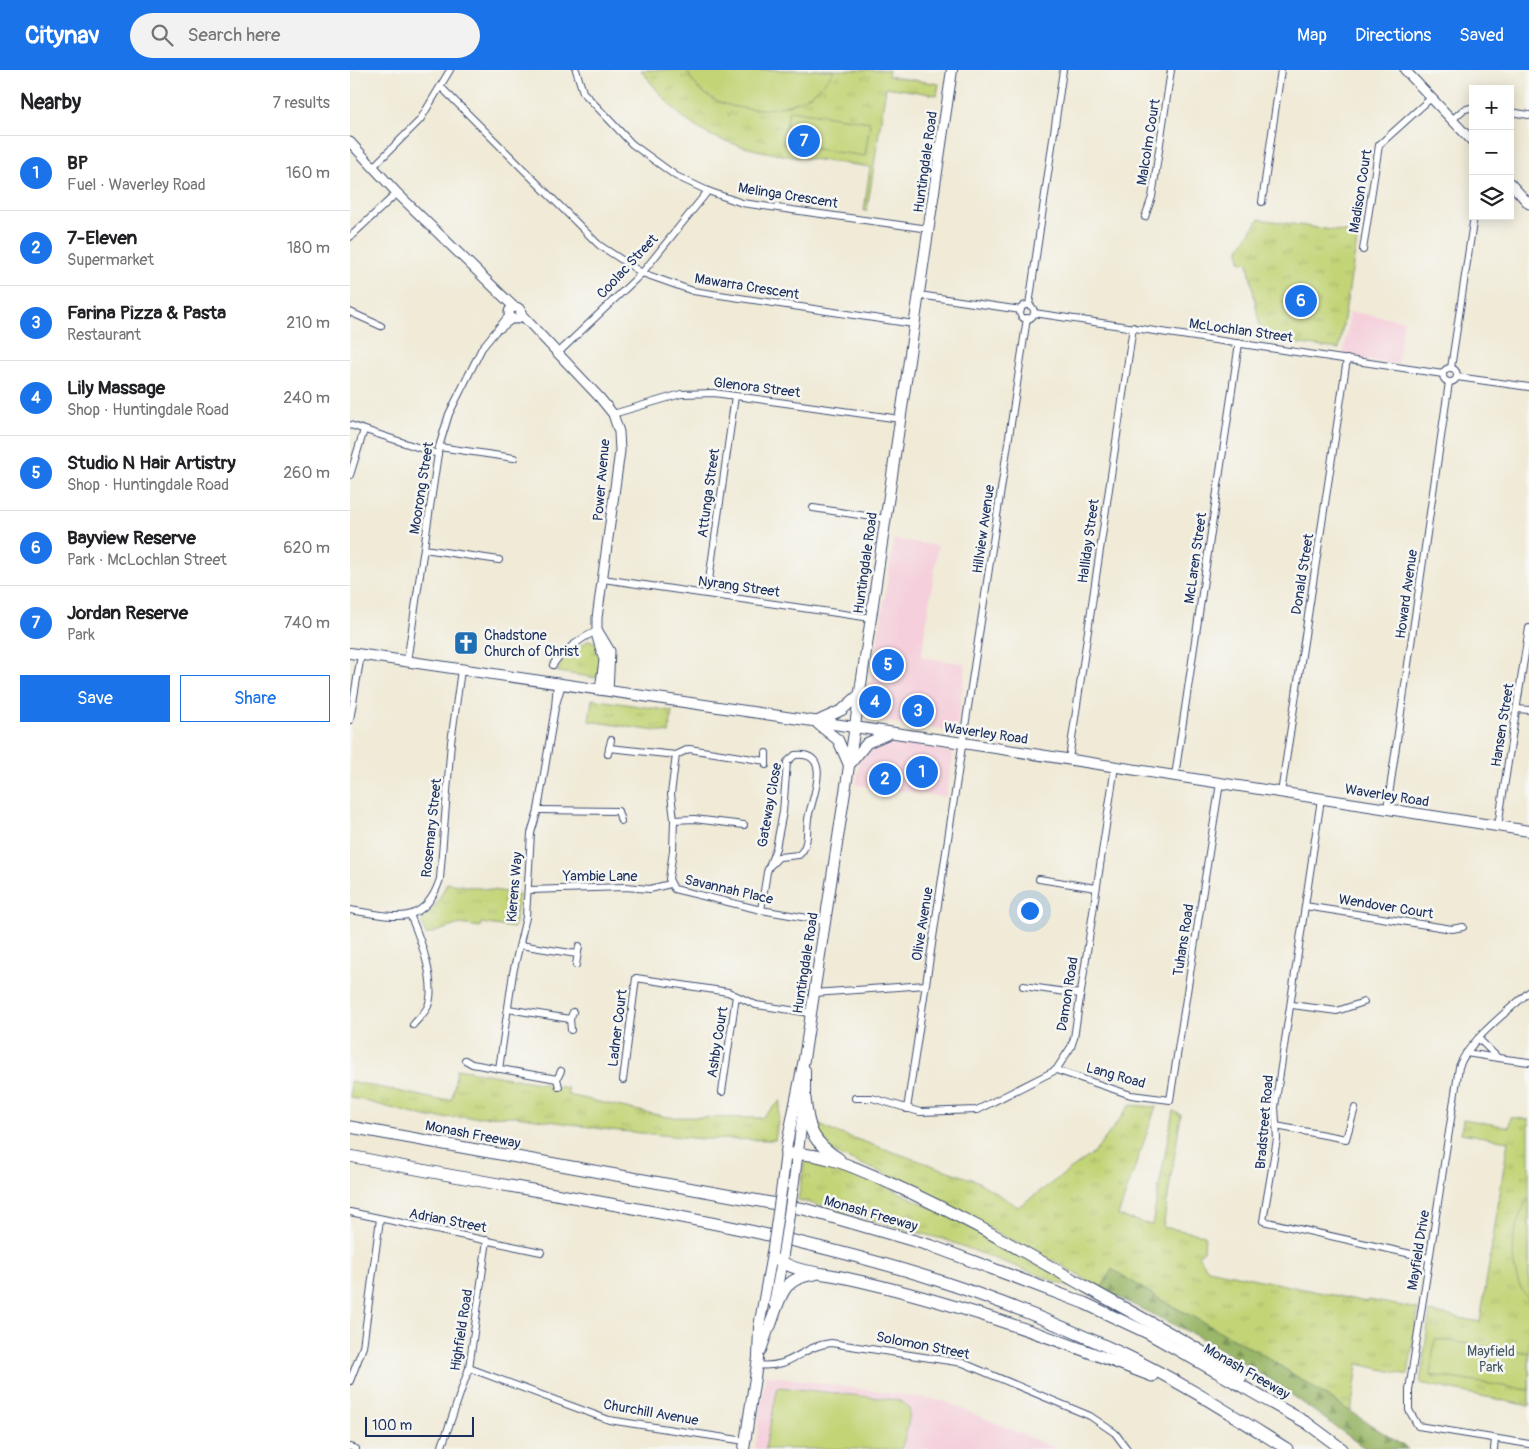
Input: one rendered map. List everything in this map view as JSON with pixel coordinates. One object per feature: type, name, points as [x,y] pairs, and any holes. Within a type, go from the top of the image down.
[{"type":"highway","points":[[805,1098],[806,1116],[813,1137],[830,1154],[849,1166],[918,1196],[986,1230],[1170,1333],[1224,1365],[1307,1423]]},
{"type":"highway","name":"Monash Freeway","points":[[350,1127],[804,1209],[932,1246],[1084,1303],[1148,1333],[1307,1423],[1342,1449]]},
{"type":"highway","points":[[786,1154],[799,1153],[849,1166]]},
{"type":"highway","points":[[350,1156],[726,1224],[841,1252],[937,1280],[1012,1307],[1125,1354],[1198,1394],[1287,1449]]},
{"type":"highway","points":[[779,1259],[1003,1321],[1084,1349],[1198,1394]]},
{"type":"highway","points":[[770,1326],[784,1292],[792,1280],[804,1275],[824,1273]]},
{"type":"main road","name":"Huntingdale Road","points":[[745,1445],[757,1361],[759,1327],[779,1259],[782,1185],[786,1154],[794,1100],[804,1059],[855,728],[952,70]]},
{"type":"main road","name":"Waverley Road","points":[[350,653],[1069,759],[1529,831]]},
{"type":"main road","points":[[814,722],[830,717],[860,694]]},
{"type":"main road","points":[[814,722],[830,731],[838,740],[849,766],[867,743],[891,733]]},
{"type":"main road","name":"Huntingdale Road","points":[[757,1361],[770,1326],[779,1259],[799,1153],[805,1098],[804,1059]]},
{"type":"street","points":[[373,166],[420,120],[450,70]]},
{"type":"street","name":"Melinga Crescent","points":[[576,70],[583,92],[632,144],[676,176],[708,191],[742,203],[928,228]]},
{"type":"street","points":[[1028,305],[1063,70]]},
{"type":"street","name":"Malcolm Court","points":[[1145,217],[1152,197],[1171,70]]},
{"type":"street","points":[[1262,202],[1281,70]]},
{"type":"street","points":[[1405,70],[1469,138]]},
{"type":"street","name":"Mawarra Crescent","points":[[441,87],[599,246],[642,272],[693,291],[914,324]]},
{"type":"street","name":"Madison Court","points":[[1363,250],[1379,145],[1431,98]]},
{"type":"street","points":[[1452,120],[1463,110],[1469,108]]},
{"type":"street","points":[[1514,113],[1529,115]]},
{"type":"street","name":"Power Avenue","points":[[350,142],[397,192],[498,292],[514,314],[558,353],[600,398],[612,414],[619,432],[620,451],[597,618],[597,637],[604,660],[604,690]]},
{"type":"street","points":[[1514,187],[1529,204]]},
{"type":"street","name":"Coolac Street","points":[[558,353],[642,272],[708,191]]},
{"type":"street","points":[[350,236],[397,192]]},
{"type":"street","points":[[1451,368],[1473,220]]},
{"type":"street","points":[[919,295],[1020,310]]},
{"type":"street","points":[[1028,305],[1033,307],[1034,313],[1032,317],[1026,318],[1022,316],[1020,310],[1023,306],[1028,305]]},
{"type":"street","points":[[350,312],[382,326]]},
{"type":"street","name":"McLochlan Street","points":[[1034,313],[1443,374]]},
{"type":"street","name":"Moorong Street","points":[[407,662],[438,451],[449,414],[482,348],[514,314]]},
{"type":"street","name":"Hillview Avenue","points":[[963,743],[1026,318]]},
{"type":"street","name":"Halliday Street","points":[[1069,759],[1133,327]]},
{"type":"street","name":"McLaren Street","points":[[1175,776],[1239,343]]},
{"type":"street","name":"Donald Street","points":[[1281,792],[1347,359]]},
{"type":"street","points":[[1451,368],[1456,370],[1457,377],[1455,381],[1449,382],[1445,380],[1443,374],[1445,370],[1451,368]]},
{"type":"street","points":[[1457,377],[1529,387]]},
{"type":"street","name":"Howard Avenue","points":[[1387,809],[1449,382]]},
{"type":"street","name":"Glenora Street","points":[[612,414],[681,394],[714,392],[900,418]]},
{"type":"street","name":"Attunga Street","points":[[707,594],[735,396]]},
{"type":"street","points":[[350,425],[438,451],[514,458]]},
{"type":"street","points":[[350,475],[364,430]]},
{"type":"street","points":[[813,508],[886,519]]},
{"type":"street","points":[[424,549],[499,560]]},
{"type":"street","name":"Nyrang Street","points":[[603,579],[871,618]]},
{"type":"street","name":"Hansen Street","points":[[1498,826],[1529,628]]},
{"type":"street","points":[[553,665],[557,658],[588,635],[598,631]]},
{"type":"street","points":[[350,720],[361,655]]},
{"type":"street","name":"Rosemary Street","points":[[411,917],[424,908],[435,895],[440,879],[451,742],[461,670]]},
{"type":"street","name":"Kierens Way","points":[[499,1069],[529,890],[531,832],[538,810],[559,684]]},
{"type":"street","points":[[1517,708],[1529,710]]},
{"type":"street","points":[[611,740],[609,751],[676,755],[689,749],[766,763],[766,752]]},
{"type":"street","name":"Olive Avenue","points":[[907,1109],[963,743]]},
{"type":"street","name":"Savannah Place","points":[[676,755],[671,794],[674,820],[670,884],[674,890],[761,910],[825,921]]},
{"type":"street","name":"Gateway Close","points":[[761,910],[770,866],[783,812],[787,762],[795,755],[809,756],[815,760],[818,771],[815,795],[808,816],[806,845],[799,854],[779,857],[770,866]]},
{"type":"street","name":"Damon Road","points":[[1056,1070],[1071,1047],[1115,766]]},
{"type":"street","name":"Tuhans Road","points":[[1170,1100],[1220,783]]},
{"type":"street","name":"Bradstreet Road","points":[[1321,798],[1292,1005],[1275,1107],[1277,1139],[1263,1221],[1429,1258]]},
{"type":"street","points":[[538,810],[618,811],[621,821]]},
{"type":"street","points":[[674,820],[694,819],[744,825]]},
{"type":"street","points":[[1039,879],[1096,888]]},
{"type":"street","name":"Yambie Lane","points":[[529,890],[624,887],[650,889],[670,884]]},
{"type":"street","name":"Wendover Court","points":[[1305,906],[1452,929],[1463,927]]},
{"type":"street","points":[[350,910],[411,917],[427,966],[430,985],[428,1006],[413,1025]]},
{"type":"street","points":[[520,945],[577,954]]},
{"type":"street","points":[[576,965],[579,946]]},
{"type":"street","name":"Ladner Court","points":[[623,1080],[636,978],[722,991],[736,996]]},
{"type":"street","points":[[814,993],[926,985]]},
{"type":"street","points":[[1024,986],[1080,994]]},
{"type":"street","name":"Mayfield Drive","points":[[1529,992],[1479,1039],[1466,1053],[1459,1067],[1410,1390],[1410,1410],[1418,1426],[1529,1444]]},
{"type":"street","points":[[736,996],[756,1005],[811,1013]]},
{"type":"street","name":"Ashby Court","points":[[722,1092],[736,996]]},
{"type":"street","points":[[1292,1005],[1336,1011],[1364,1002]]},
{"type":"street","points":[[508,1009],[571,1015],[571,1030]]},
{"type":"street","points":[[1479,1039],[1498,1058]]},
{"type":"street","points":[[1466,1053],[1529,1062]]},
{"type":"street","points":[[465,1060],[472,1064],[557,1079]]},
{"type":"street","points":[[855,1098],[872,1098],[920,1112],[977,1110],[1056,1070]]},
{"type":"street","name":"Lang Road","points":[[1056,1070],[1132,1095],[1170,1100]]},
{"type":"street","points":[[559,1087],[557,1079],[560,1071]]},
{"type":"street","points":[[1276,1126],[1346,1139],[1355,1108]]},
{"type":"street","name":"Adrian Street","points":[[350,1212],[541,1252]]},
{"type":"street","points":[[350,1381],[363,1347],[380,1219]]},
{"type":"street","name":"Highfield Road","points":[[441,1449],[470,1368],[487,1240]]},
{"type":"street","name":"Solomon Street","points":[[757,1361],[781,1365],[815,1346],[831,1343],[952,1361],[1090,1416],[1108,1427],[1127,1449]]},
{"type":"street","name":"Churchill Avenue","points":[[470,1368],[609,1420],[745,1445]]},
{"type":"street","points":[[1494,1449],[1495,1439]]},
{"type":"street","points":[[350,1447],[356,1449]]},
{"type":"shaded area","points":[[1350,312],[1404,320],[1397,365],[1343,356]]},
{"type":"shaded area","points":[[894,539],[938,546],[921,657],[966,664],[957,728],[953,731],[871,720],[866,713]]},
{"type":"shaded area","points":[[899,742],[950,752],[953,756],[946,797],[856,785],[860,760],[871,747]]},
{"type":"shaded area","points":[[766,1375],[944,1401],[1057,1449],[755,1449]]},
{"type":"green space","points":[[641,70],[889,70],[888,76],[939,84],[937,95],[886,87],[867,211],[864,211],[870,167],[765,152],[724,141],[696,127],[678,113]]},
{"type":"green space","points":[[687,70],[834,70],[821,86],[803,99],[789,105],[756,109],[722,103],[707,95],[695,84]]},
{"type":"green space","points":[[789,110],[870,122],[865,156],[783,144]]},
{"type":"green space","points":[[1259,219],[1358,234],[1339,349],[1262,339],[1248,263],[1240,261],[1239,249]]},
{"type":"green space","points":[[589,640],[597,643],[601,653],[598,676],[596,678],[558,672],[561,661]]},
{"type":"green space","points":[[592,699],[672,711],[669,733],[589,721]]},
{"type":"green space","points":[[447,883],[519,894],[514,928],[481,923],[480,927],[460,924],[426,935],[422,923],[424,916],[437,904]]},
{"type":"green space","points":[[457,1069],[568,1088],[568,1095],[667,1117],[761,1118],[781,1101],[775,1140],[703,1139],[610,1130],[516,1116],[429,1118],[350,1097],[350,1081],[439,1100],[452,1099]]},
{"type":"green space","points":[[1130,1105],[1156,1107],[1118,1216],[1152,1225],[1173,1111],[1181,1115],[1163,1227],[1205,1235],[1204,1251],[1198,1256],[1208,1269],[1366,1302],[1369,1300],[1418,1309],[1408,1375],[1358,1364],[1351,1412],[1262,1354],[1163,1301],[1112,1270],[1101,1289],[1051,1259],[1050,1261],[886,1174],[829,1151],[817,1139],[815,1123],[815,1121],[827,1129],[977,1181],[1018,1207],[1095,1152]]},
{"type":"green space","name":"Mayfield Park","points":[[1511,1117],[1529,1120],[1529,1406],[1420,1383],[1430,1312],[1480,1322],[1508,1141],[1461,1133],[1463,1119],[1509,1127]]},
{"type":"green space","points":[[807,1157],[862,1175],[947,1215],[1076,1285],[1075,1289],[946,1240],[798,1200],[805,1158]]},
{"type":"green space","points":[[1529,1198],[1529,1299],[1517,1277],[1513,1249],[1518,1221]]},
{"type":"green space","points":[[1112,1269],[1163,1301],[1262,1354],[1408,1449],[1366,1449],[1274,1382],[1201,1338],[1101,1289]]},
{"type":"green space","points":[[1435,1339],[1529,1353],[1529,1390],[1430,1375]]},
{"type":"green space","points":[[778,1387],[898,1400],[907,1405],[909,1409],[908,1427],[901,1449],[765,1449]]},
{"type":"place","name":"Jordan Reserve","points":[[804,141]]},
{"type":"place","name":"Bayview Reserve","points":[[1301,301]]},
{"type":"place","name":"Chadstone Church of Christ","points":[[466,643]]},
{"type":"place","name":"Studio N Hair Artistry","points":[[888,665]]},
{"type":"place","name":"Lily Massage","points":[[875,702]]},
{"type":"place","name":"Farina Pizza & Pasta","points":[[918,711]]},
{"type":"place","name":"BP","points":[[922,772]]},
{"type":"place","name":"7-Eleven","points":[[885,779]]}]
